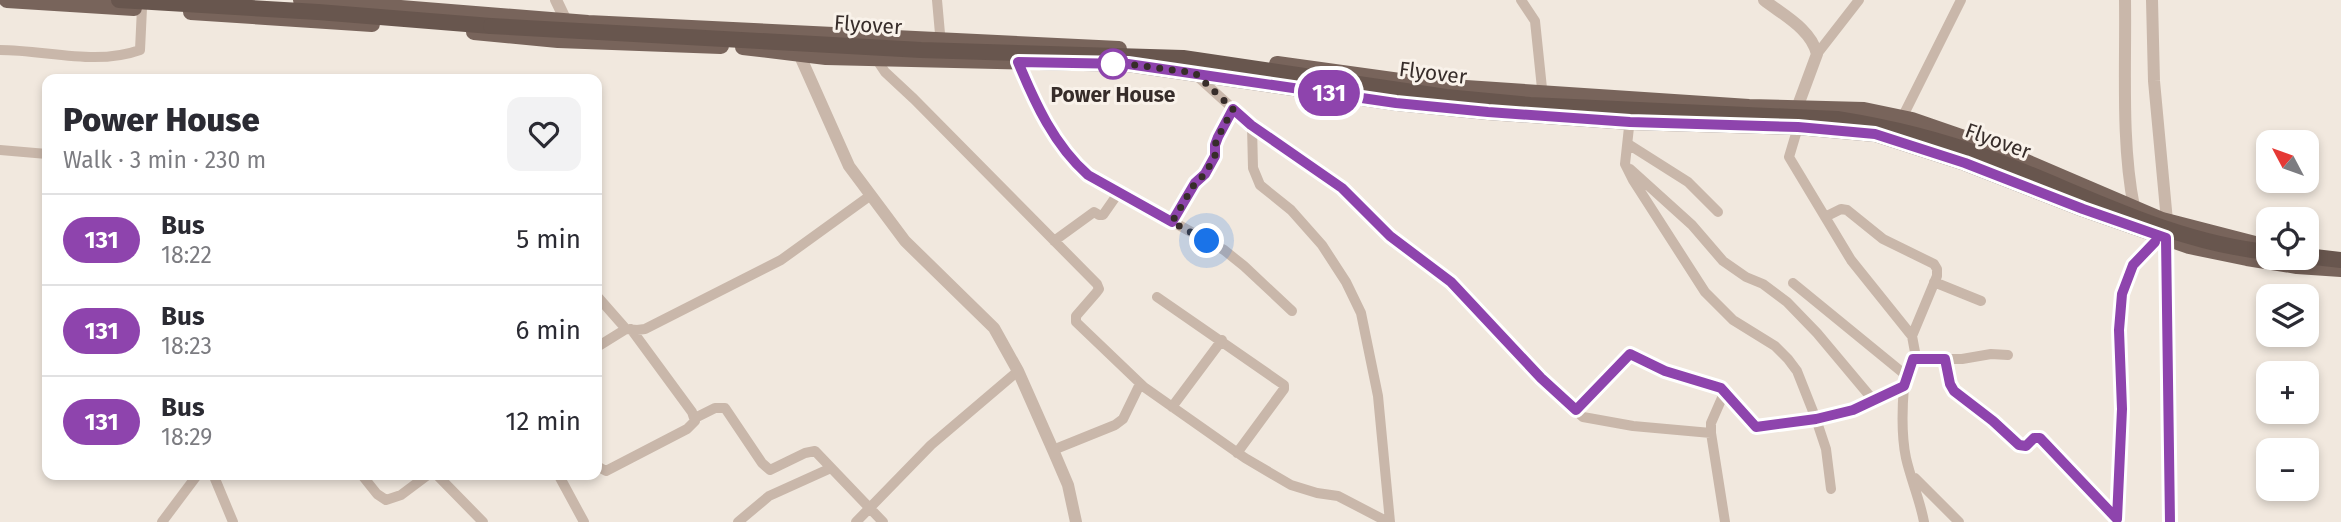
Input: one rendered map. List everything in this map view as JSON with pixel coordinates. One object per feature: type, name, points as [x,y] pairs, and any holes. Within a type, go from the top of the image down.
[{"type":"highway","name":"Flyover","points":[[119,0],[491,26],[920,50],[1182,58],[1446,97],[1518,104],[1837,119],[1884,126],[1984,156],[2193,237],[2256,251]]},
{"type":"highway","name":"Flyover","points":[[210,0],[443,16],[481,21],[491,26]]},
{"type":"highway","points":[[2319,257],[2341,260]]},
{"type":"main road","points":[[7,0],[415,26],[573,41],[664,46],[737,46],[827,57],[1128,64],[1396,103],[1630,122],[1798,127],[1875,134],[2163,228],[2191,227],[2256,249]]},
{"type":"main road","points":[[301,0],[567,22],[1194,53],[1436,86],[1630,100],[1864,110],[1902,118],[1996,149],[2134,207],[2189,246],[2256,249]]},
{"type":"main road","points":[[2319,251],[2341,252]]},
{"type":"main road","points":[[2319,268],[2341,269]]},
{"type":"street","points":[[556,0],[573,41]]},
{"type":"street","points":[[937,0],[942,60]]},
{"type":"street","points":[[1521,0],[1535,21],[1544,116]]},
{"type":"street","points":[[1764,0],[1810,37],[1817,54]]},
{"type":"street","points":[[1859,0],[1817,54],[1797,108],[1798,127],[1789,157],[1851,260],[1912,336],[1915,352],[1906,381],[1902,428],[1906,458],[1920,499],[1924,522]]},
{"type":"street","points":[[1902,118],[1961,0]]},
{"type":"street","points":[[2125,0],[2127,150],[2134,207]]},
{"type":"street","points":[[2152,0],[2163,228],[2170,522]]},
{"type":"street","points":[[0,50],[69,56],[134,52],[140,50],[142,8]]},
{"type":"street","points":[[790,33],[849,166],[905,241],[994,328],[1017,371],[1068,485],[1076,522]]},
{"type":"street","points":[[870,36],[875,58],[885,72],[1097,284],[1097,293],[1076,316],[1078,326],[1140,384],[1237,453],[1291,485],[1317,493],[1338,495],[1389,522]]},
{"type":"street","points":[[1013,43],[1018,62],[1039,111],[1076,164],[1088,175],[1224,250],[1292,311]]},
{"type":"street","points":[[1194,53],[1195,73],[1233,109],[1252,126],[1342,188],[1390,236],[1451,282],[1541,378],[1583,417],[1633,426],[1711,433]]},
{"type":"street","points":[[1630,100],[1625,164],[1704,292],[1723,312],[1775,346],[1797,371],[1826,449],[1831,489]]},
{"type":"street","points":[[1172,222],[1215,156],[1218,137],[1233,109]]},
{"type":"street","points":[[1252,126],[1253,168],[1260,185],[1291,210],[1322,245],[1362,313],[1378,396],[1389,522]]},
{"type":"street","points":[[1628,144],[1688,182],[1718,212]]},
{"type":"street","points":[[0,150],[42,154]]},
{"type":"street","points":[[1625,164],[1692,225],[1723,261],[1746,277],[1763,284],[1787,302],[1874,401]]},
{"type":"street","points":[[1054,241],[1094,212],[1103,215],[1119,192]]},
{"type":"street","points":[[602,344],[629,329],[645,328],[781,260],[871,195]]},
{"type":"street","points":[[1825,217],[1847,209],[1883,239],[1934,264],[1937,269],[1934,282],[1912,336]]},
{"type":"street","points":[[1945,359],[1954,391],[2019,445],[2026,446],[2034,438],[2040,438],[2117,519],[2122,409],[2119,330],[2122,294],[2133,265],[2155,242],[2163,228]]},
{"type":"street","points":[[1934,282],[1981,301]]},
{"type":"street","points":[[1793,283],[1906,381]]},
{"type":"street","points":[[1157,297],[1284,385],[1284,389],[1237,453]]},
{"type":"street","points":[[602,301],[629,329],[695,418]]},
{"type":"street","points":[[1172,407],[1222,340]]},
{"type":"street","points":[[1576,410],[1630,354],[1665,371],[1725,391],[1756,427],[1816,419],[1853,410],[1874,401],[1906,381]]},
{"type":"street","points":[[1913,359],[2008,355]]},
{"type":"street","points":[[856,522],[931,445],[1017,371]]},
{"type":"street","points":[[1053,450],[1115,425],[1123,419],[1140,384]]},
{"type":"street","points":[[1725,391],[1711,423],[1725,522]]},
{"type":"street","points":[[602,469],[606,471],[687,429],[693,425],[695,418],[715,408],[724,408],[762,463],[770,470],[811,451],[817,453],[883,522]]},
{"type":"street","points":[[738,522],[769,496],[831,468]]},
{"type":"street","points":[[1912,475],[1959,522]]},
{"type":"street","points":[[162,522],[194,480]]},
{"type":"street","points":[[216,480],[233,522]]},
{"type":"street","points":[[366,480],[377,495],[386,500],[401,495],[421,480]]},
{"type":"street","points":[[442,480],[483,522]]},
{"type":"street","points":[[561,480],[583,522]]},
{"type":"bus line","name":"131","points":[[2155,242],[2133,265],[2122,294],[2119,330],[2122,409],[2117,519],[2040,438],[2037,436],[2024,447],[2019,445],[1954,391],[1945,359],[1913,359],[1904,386],[1853,410],[1816,419],[1756,427],[1721,388],[1665,371],[1628,354],[1576,410],[1541,378],[1451,282],[1390,236],[1342,188],[1251,125],[1233,109],[1218,137],[1215,156],[1172,222],[1088,175],[1076,164],[1039,111],[1018,62],[1128,64],[1396,103],[1488,112],[1630,122],[1798,127],[1875,134],[1965,163],[2166,238],[2170,522]]},
{"type":"place","name":"Power House","points":[[1113,64]]},
{"type":"route","points":[[1113,64],[1105,64],[1128,64],[1195,73],[1233,109],[1218,137],[1215,156],[1172,222],[1207,241]]}]
